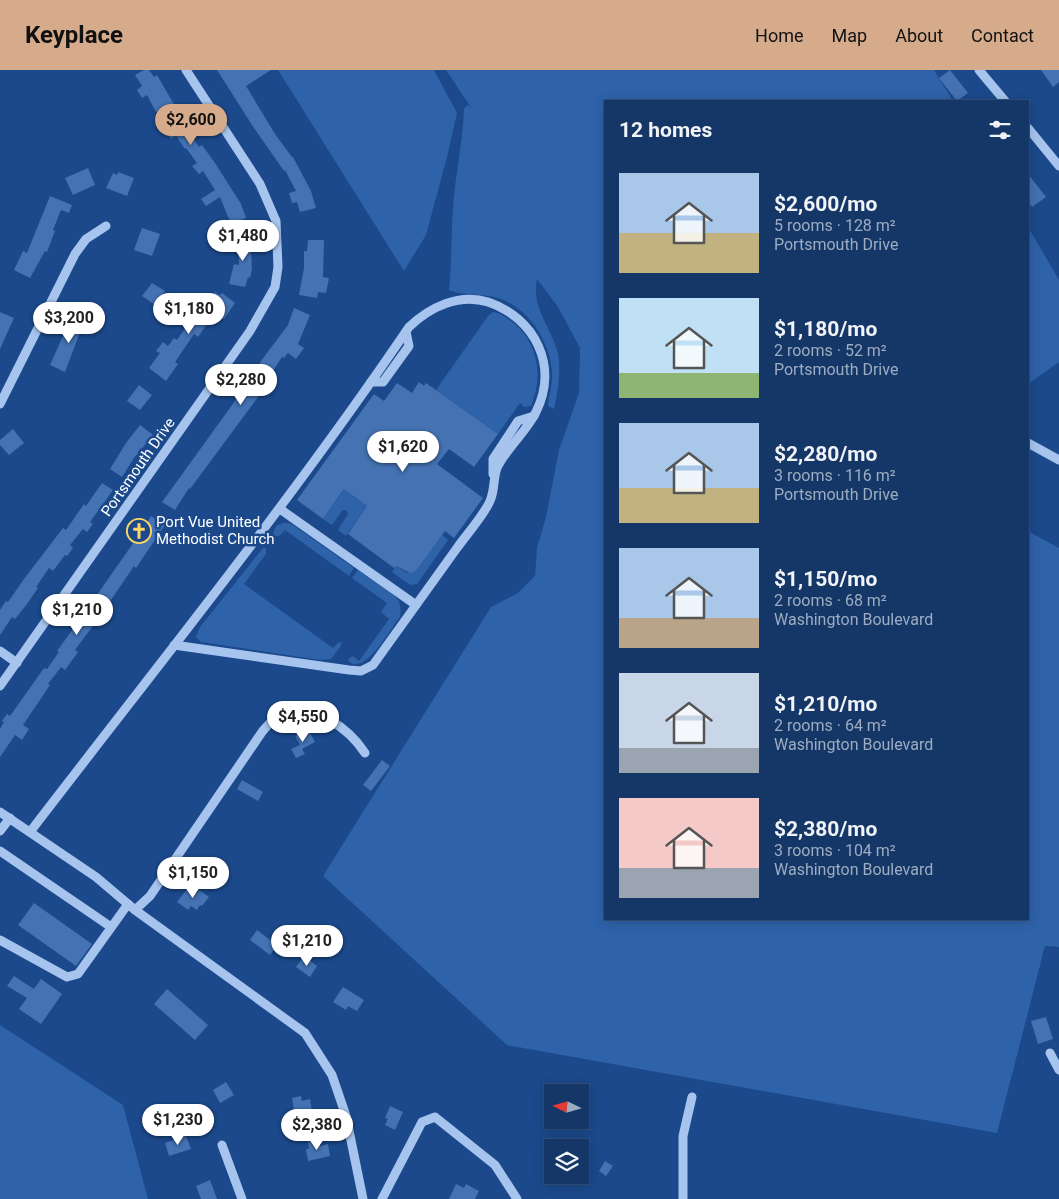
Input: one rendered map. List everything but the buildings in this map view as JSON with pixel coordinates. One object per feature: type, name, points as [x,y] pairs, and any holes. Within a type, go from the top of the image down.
[{"type":"street","name":"Portsmouth Drive","points":[[0,686],[250,331],[275,287],[278,243],[276,222],[270,203],[260,184],[186,70]]},
{"type":"street","points":[[979,70],[1004,100]]},
{"type":"street","points":[[1029,129],[1059,166]]},
{"type":"street","points":[[0,404],[75,254],[86,240],[106,226]]},
{"type":"street","points":[[30,832],[174,645],[280,509],[406,332],[418,319],[437,306],[460,300],[483,301],[512,314],[520,320],[535,338],[543,360],[543,394],[534,416],[498,467],[490,502],[373,664],[361,671],[328,668],[174,645]]},
{"type":"street","points":[[1029,444],[1059,460]]},
{"type":"street","points":[[280,509],[416,605]]},
{"type":"street","points":[[0,651],[17,663]]},
{"type":"street","points":[[135,910],[150,896],[256,740],[274,718],[285,712],[310,711],[334,722],[358,742],[365,753]]},
{"type":"street","points":[[0,812],[96,877],[135,910],[305,1033],[332,1075],[346,1116],[363,1199]]},
{"type":"street","points":[[0,831],[10,818]]},
{"type":"street","points":[[0,851],[111,927]]},
{"type":"street","points":[[0,940],[67,977],[78,974],[128,904]]},
{"type":"street","points":[[1050,1053],[1059,1070]]},
{"type":"street","points":[[683,1199],[683,1136],[692,1097]]},
{"type":"street","points":[[382,1199],[422,1122],[435,1117],[495,1165],[517,1199]]},
{"type":"street","points":[[222,1145],[242,1199]]},
{"type":"shaded area","points":[[278,70],[434,70],[457,113],[426,235],[404,271]]},
{"type":"shaded area","points":[[446,70],[934,70],[952,100],[604,100],[604,920],[1029,920],[1029,532],[1059,548],[1059,947],[1045,946],[997,1133],[507,1045],[323,876],[491,607],[518,593],[535,576],[537,548],[546,517],[559,450],[579,393],[580,348],[558,307],[537,279],[536,289],[539,307],[554,341],[558,357],[559,380],[554,409],[548,406],[552,375],[550,359],[541,336],[526,315],[517,307],[494,297],[458,293],[449,290],[452,219],[464,108],[468,105],[472,109]]},
{"type":"shaded area","points":[[1029,229],[1059,280],[1059,362],[1029,383]]},
{"type":"shaded area","points":[[493,312],[511,321],[527,338],[533,349],[538,371],[535,395],[531,406],[524,407],[520,403],[498,434],[436,390],[488,316]]},
{"type":"shaded area","points":[[349,483],[353,496],[367,506],[346,536],[338,530],[348,514],[346,510],[343,510],[332,525],[323,519]]},
{"type":"shaded area","points":[[289,523],[354,568],[349,576],[285,530],[279,536],[274,536],[276,526]]},
{"type":"shaded area","points":[[442,535],[448,540],[417,584],[410,585],[392,572],[396,566],[407,573],[416,571]]},
{"type":"shaded area","points":[[263,548],[266,548],[266,554],[244,584],[333,648],[339,642],[342,643],[331,659],[320,660],[201,642],[195,636],[200,627]]},
{"type":"shaded area","points":[[358,570],[396,597],[401,611],[400,617],[378,648],[363,662],[356,664],[349,662],[348,659],[353,656],[359,661],[389,619],[381,612],[387,603],[352,578]]},
{"type":"shaded area","points":[[0,1025],[123,1105],[148,1199],[0,1199]]},
{"type":"place","name":"Port Vue United Methodist Church","points":[[139,531]]}]
